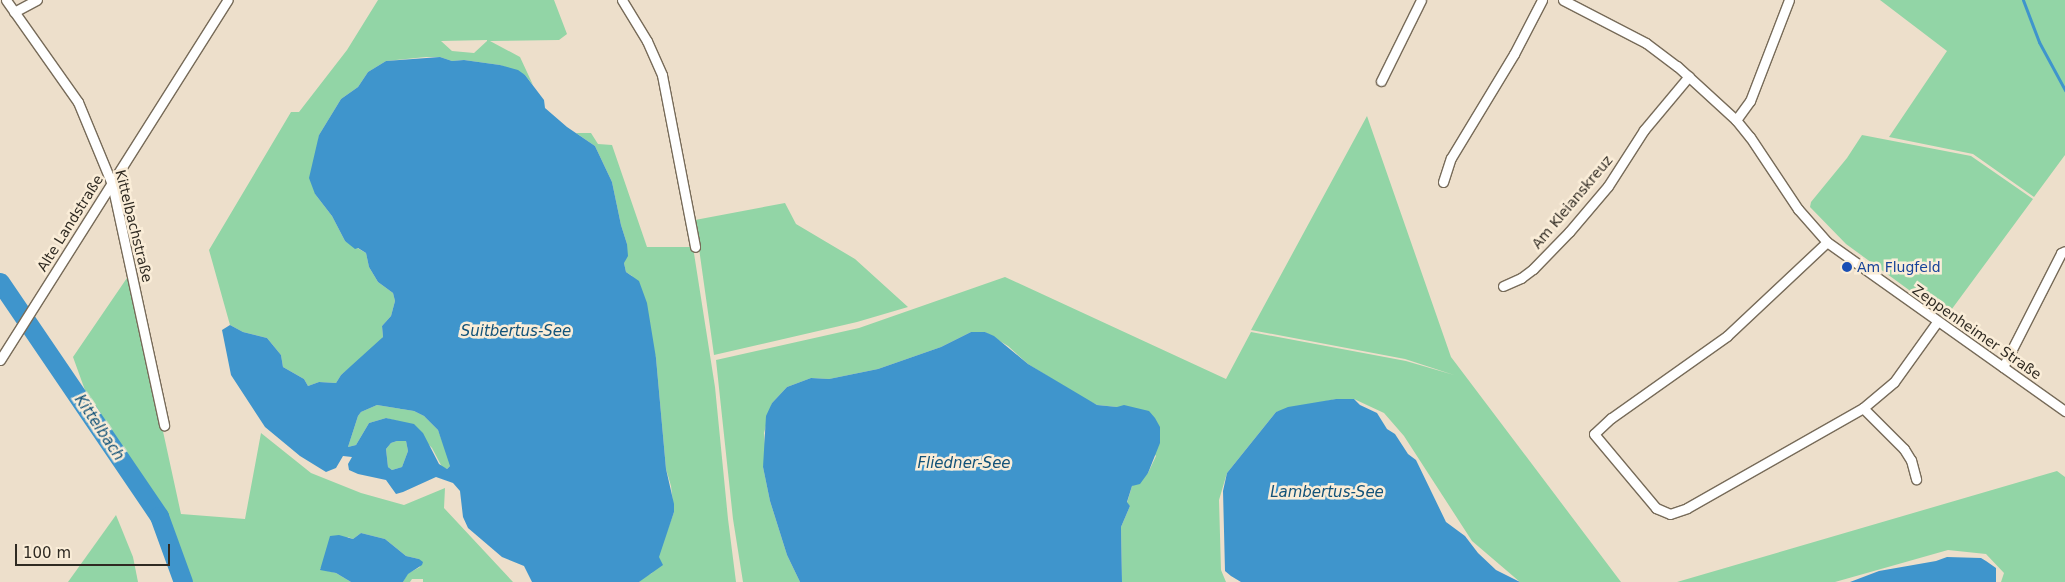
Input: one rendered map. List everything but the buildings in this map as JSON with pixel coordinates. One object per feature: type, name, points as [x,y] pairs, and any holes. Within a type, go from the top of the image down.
[{"type":"street","name":"Kittelbachstraße","points":[[6,0],[78,102],[112,184],[164,425]]},
{"type":"street","points":[[14,12],[37,0]]},
{"type":"street","name":"Alte Landstraße","points":[[0,360],[228,0]]},
{"type":"street","points":[[622,0],[647,41],[662,75],[695,247]]},
{"type":"street","points":[[1381,81],[1421,0]]},
{"type":"street","points":[[1442,182],[1451,158],[1514,54],[1542,0]]},
{"type":"street","name":"Zeppenheimer Straße","points":[[1563,0],[1646,43],[1688,76],[1736,120],[1750,137],[1798,209],[1827,242],[1937,322],[2065,411]]},
{"type":"street","points":[[1736,120],[1750,101],[1789,0]]},
{"type":"street","name":"Am Kleianskreuz","points":[[1503,286],[1521,278],[1534,269],[1569,232],[1608,186],[1648,125],[1688,76]]},
{"type":"street","points":[[1827,242],[1732,332],[1611,418],[1594,434],[1656,508],[1670,514],[1687,508],[1863,408],[1894,382],[1937,322]]},
{"type":"street","points":[[2002,367],[2061,254],[2065,252]]},
{"type":"street","points":[[1863,408],[1904,449],[1911,460],[1916,479]]},
{"type":"green space","points":[[378,0],[554,0],[567,34],[559,40],[490,41],[520,57],[533,85],[525,75],[500,65],[464,60],[452,61],[440,57],[426,57],[386,61],[368,72],[358,87],[341,99],[319,135],[315,194],[332,216],[345,241],[366,253],[369,267],[378,282],[393,293],[395,301],[391,316],[382,326],[383,337],[378,344],[341,375],[336,383],[319,382],[308,386],[304,379],[283,367],[281,355],[267,338],[243,332],[230,325],[209,250],[291,112],[299,112],[347,50]],"holes":[[[487,40],[474,53],[452,51],[441,41]]]},
{"type":"green space","points":[[1880,0],[2065,0],[2065,155],[2034,197],[1973,154],[1889,137],[1947,51]]},
{"type":"green space","points":[[1367,116],[1451,357],[1621,582],[1520,582],[1472,541],[1404,436],[1384,413],[1354,399],[1336,399],[1276,412],[1227,473],[1219,500],[1221,570],[1226,582],[1122,582],[1121,527],[1130,506],[1127,503],[1132,486],[1148,473],[1156,456],[1117,407],[1097,405],[1081,397],[1028,364],[1008,346],[985,332],[971,332],[941,347],[878,369],[829,379],[811,378],[787,387],[772,403],[764,433],[766,457],[763,467],[770,501],[787,555],[800,582],[743,582],[733,519],[716,360],[859,328],[1005,277],[1226,379],[1251,332],[1406,361],[1454,375],[1405,359],[1251,330]]},
{"type":"green space","points":[[576,133],[591,133],[598,144],[612,145],[647,247],[693,247],[715,387],[736,582],[639,582],[642,578],[652,573],[674,512],[671,486],[666,469],[656,358],[632,276],[626,272],[624,263],[627,244],[612,182],[595,146]]},
{"type":"green space","points":[[1862,135],[1971,156],[2033,199],[1946,317],[1846,244],[1810,207],[1811,202],[1847,158]]},
{"type":"green space","points":[[785,203],[796,224],[855,259],[908,307],[857,322],[714,355],[695,220]]},
{"type":"green space","points":[[129,275],[181,514],[245,519],[261,433],[311,473],[361,493],[404,505],[445,488],[444,508],[513,582],[423,582],[423,579],[412,579],[410,582],[403,582],[407,574],[420,567],[419,559],[406,556],[385,539],[361,533],[353,539],[348,537],[320,569],[336,573],[351,582],[187,582],[163,517],[85,398],[86,393],[73,357]]},
{"type":"green space","points":[[377,405],[414,411],[424,416],[438,430],[451,465],[447,469],[442,467],[432,448],[408,424],[386,418],[369,423],[356,445],[348,447],[358,416],[361,412]]},
{"type":"green space","points":[[406,441],[408,451],[402,467],[392,470],[388,467],[386,449],[391,443]]},
{"type":"green space","points":[[2057,471],[2065,477],[2065,582],[2001,582],[2004,573],[1986,554],[1948,550],[1835,582],[1677,582]]},
{"type":"green space","points":[[116,515],[133,557],[138,582],[68,582]]},
{"type":"water","name":"Suitbertus-See","points":[[440,57],[452,61],[464,60],[500,65],[518,70],[525,75],[544,100],[545,108],[567,127],[595,146],[612,182],[627,244],[628,256],[624,263],[626,272],[639,281],[647,303],[656,358],[666,469],[674,504],[674,512],[659,557],[663,565],[639,582],[532,582],[524,566],[502,557],[468,528],[463,517],[460,491],[453,483],[436,477],[396,494],[386,480],[358,474],[349,470],[348,464],[352,457],[343,456],[336,468],[326,472],[300,456],[265,427],[231,375],[222,330],[230,325],[243,332],[267,338],[281,355],[283,367],[304,379],[308,386],[319,382],[336,383],[341,375],[383,337],[382,326],[391,316],[395,301],[393,293],[378,282],[369,267],[366,253],[358,248],[355,249],[345,241],[332,216],[315,194],[309,178],[319,135],[341,99],[358,87],[368,72],[386,61]],"holes":[[[377,405],[414,411],[424,416],[438,430],[450,466],[447,469],[439,464],[423,433],[414,424],[386,418],[369,423],[356,445],[348,447],[358,416],[361,412]],[[406,441],[408,451],[402,467],[392,470],[388,467],[386,449],[391,443]]]},
{"type":"water","name":"Fliedner-See","points":[[971,332],[985,332],[994,336],[1028,364],[1097,405],[1117,407],[1124,405],[1149,411],[1155,418],[1160,427],[1160,443],[1148,473],[1140,484],[1132,486],[1127,502],[1130,506],[1121,527],[1122,582],[800,582],[787,555],[770,501],[763,467],[766,416],[772,403],[787,387],[811,378],[829,379],[878,369],[941,347]]},
{"type":"water","name":"Lambertus-See","points":[[1336,399],[1354,399],[1360,405],[1377,413],[1387,429],[1395,434],[1408,454],[1416,460],[1446,522],[1465,536],[1478,553],[1496,570],[1520,582],[1241,582],[1225,571],[1223,491],[1227,473],[1276,412],[1288,407]]},
{"type":"water","points":[[361,533],[385,539],[406,556],[419,559],[423,562],[422,565],[408,574],[403,582],[351,582],[336,573],[320,570],[330,536],[339,535],[353,539]]},
{"type":"water","points":[[1947,557],[1981,558],[1996,568],[1996,582],[1850,582],[1879,571],[1936,561]]},
{"type":"waterway","points":[[2023,0],[2039,42],[2065,90]]},
{"type":"waterway","name":"Kittelbach","points":[[0,282],[159,516],[183,582]]},
{"type":"place","name":"Am Flugfeld","points":[[1847,267]]}]
